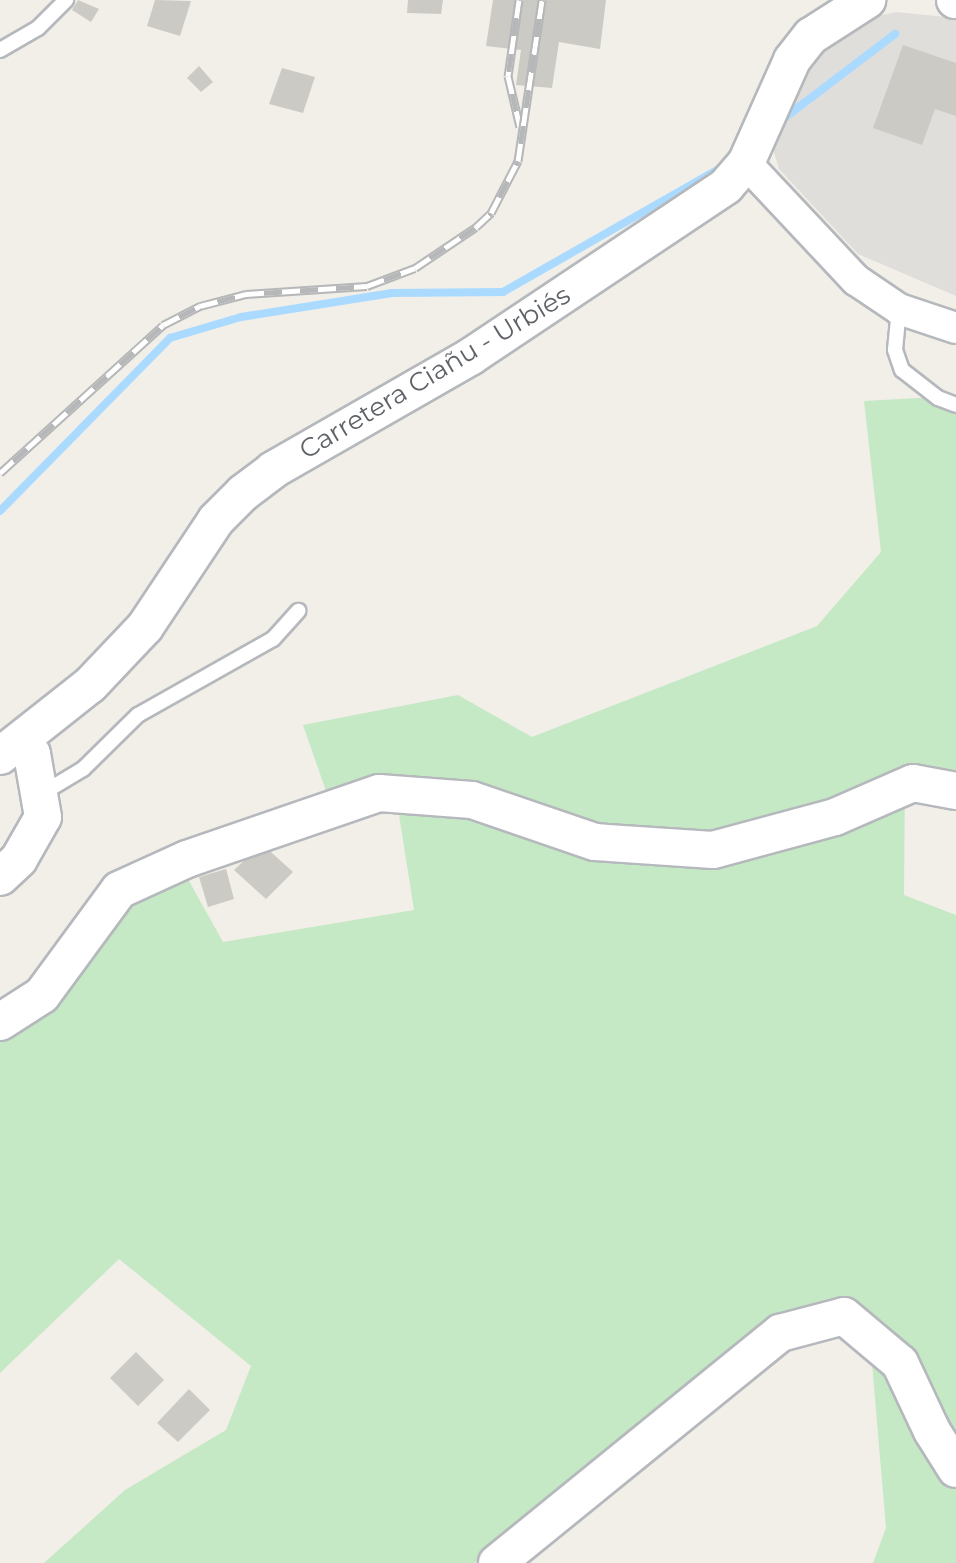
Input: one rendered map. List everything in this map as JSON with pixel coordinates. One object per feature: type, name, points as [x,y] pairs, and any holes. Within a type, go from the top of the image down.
[{"type":"street","name":"Carretera Ciañu - Urbiés","points":[[10,748],[90,685],[145,627],[216,520],[243,493],[273,470],[470,357],[684,218],[726,186],[746,163],[792,60],[811,36],[862,0]]},
{"type":"street","points":[[746,163],[856,280],[899,309],[956,328]]},
{"type":"street","points":[[0,877],[19,859],[43,817],[43,793],[32,754],[10,748]]},
{"type":"street","points":[[0,1022],[42,995],[119,890],[187,859],[379,793],[472,800],[595,842],[713,850],[835,817],[913,783],[956,791]]},
{"type":"street","points":[[497,1563],[780,1333],[844,1316],[900,1363],[956,1469]]},
{"type":"lane","points":[[0,50],[38,28],[66,0]]},
{"type":"lane","points":[[899,309],[895,350],[902,370],[938,398],[956,405]]},
{"type":"lane","points":[[43,793],[83,769],[138,715],[273,639],[298,611]]},
{"type":"shaded area","points":[[896,12],[956,18],[956,296],[858,254],[779,169],[770,139],[790,95],[829,40],[859,20]]},
{"type":"green space","points":[[956,396],[956,770],[905,769],[904,895],[956,915],[956,1563],[873,1563],[886,1528],[872,1363],[916,1357],[885,1325],[843,1305],[500,1541],[475,1563],[44,1563],[125,1490],[226,1430],[251,1366],[119,1259],[0,1373],[0,1031],[129,899],[184,872],[223,942],[414,910],[394,783],[326,791],[303,725],[458,695],[532,737],[817,626],[881,552],[864,401]]},
{"type":"building","points":[[78,0],[99,9],[91,22],[72,10]]},
{"type":"building","points":[[155,0],[191,1],[180,36],[147,26]]},
{"type":"building","points":[[408,0],[443,0],[441,14],[407,13]]},
{"type":"building","points":[[493,0],[606,0],[600,49],[559,42],[552,88],[516,85],[521,50],[486,46]]},
{"type":"building","points":[[903,45],[956,63],[956,116],[935,109],[922,145],[873,128]]},
{"type":"building","points":[[199,66],[213,82],[201,92],[187,78]]},
{"type":"building","points":[[282,68],[315,77],[303,113],[269,104]]},
{"type":"building","points":[[262,844],[293,872],[266,899],[234,870]]},
{"type":"building","points":[[226,869],[234,899],[208,907],[199,877]]},
{"type":"building","points":[[136,1352],[164,1380],[138,1406],[110,1378]]},
{"type":"building","points":[[189,1389],[210,1410],[178,1442],[157,1423]]},
{"type":"waterway","points":[[783,119],[895,34]]},
{"type":"waterway","points":[[0,511],[170,338],[241,317],[392,293],[503,292],[720,168]]},
{"type":"railway","points":[[519,0],[508,76],[520,127]]},
{"type":"railway","points":[[0,473],[163,325],[200,306],[246,294],[367,286],[415,268],[476,227],[491,213],[518,161],[542,0]]}]
